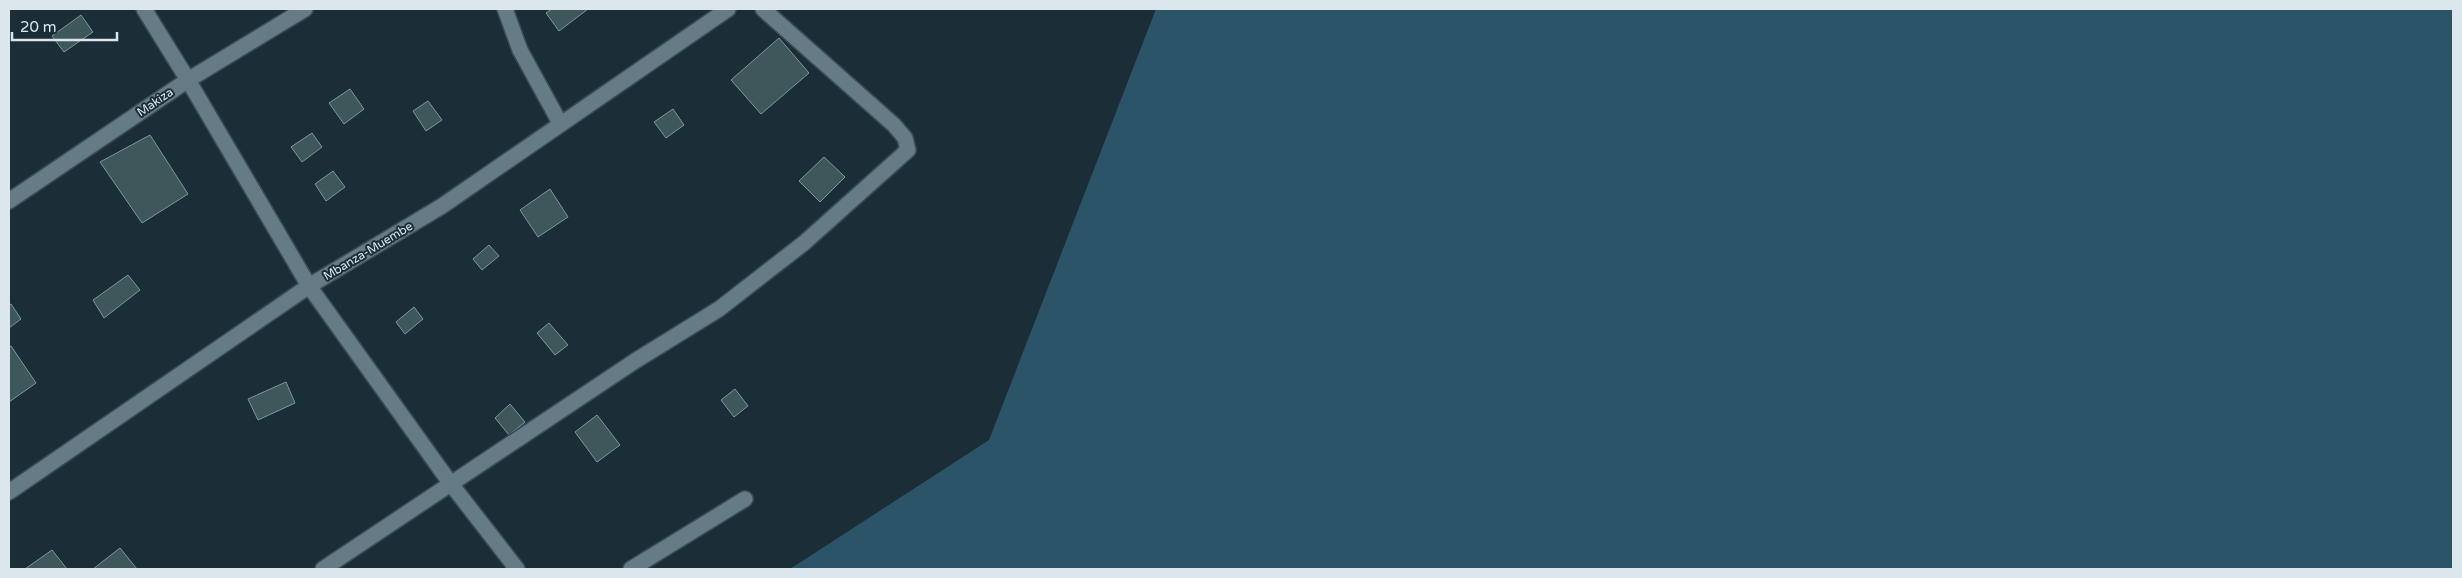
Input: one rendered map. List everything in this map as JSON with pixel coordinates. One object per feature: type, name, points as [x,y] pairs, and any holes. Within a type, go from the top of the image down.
[{"type":"street","points":[[144,9],[309,286],[451,484],[517,569]]},
{"type":"street","name":"Makiza","points":[[9,201],[188,80],[305,9]]},
{"type":"street","points":[[505,9],[520,50],[560,123]]},
{"type":"street","name":"Mbanza-Muembe","points":[[9,492],[309,286],[442,206],[728,9]]},
{"type":"street","points":[[324,569],[635,361],[719,308],[804,243],[908,150],[904,138],[894,125],[763,9]]},
{"type":"street","points":[[631,569],[745,499]]},
{"type":"shaded area","points":[[1156,9],[2453,9],[2453,569],[790,569],[989,440]]},
{"type":"building","points":[[552,9],[588,9],[559,31],[546,13]]},
{"type":"building","points":[[81,15],[93,32],[64,52],[52,36]]},
{"type":"building","points":[[779,38],[809,73],[761,114],[731,80]]},
{"type":"building","points":[[350,89],[364,109],[344,124],[329,103]]},
{"type":"building","points":[[428,101],[442,120],[426,131],[413,111]]},
{"type":"building","points":[[673,109],[684,125],[666,138],[654,122]]},
{"type":"building","points":[[312,133],[322,147],[302,162],[291,147]]},
{"type":"building","points":[[150,135],[188,194],[142,223],[100,162]]},
{"type":"building","points":[[824,157],[845,177],[820,202],[799,181]]},
{"type":"building","points":[[333,171],[345,187],[326,201],[315,184]]},
{"type":"building","points":[[550,189],[568,217],[538,237],[520,210]]},
{"type":"building","points":[[489,245],[499,256],[482,270],[473,259]]},
{"type":"building","points":[[128,275],[140,290],[104,318],[93,300]]},
{"type":"building","points":[[11,304],[21,319],[9,328],[9,305]]},
{"type":"building","points":[[414,307],[423,319],[405,334],[396,322]]},
{"type":"building","points":[[549,323],[568,345],[555,355],[537,333]]},
{"type":"building","points":[[11,346],[36,383],[9,402],[9,347]]},
{"type":"building","points":[[286,382],[295,403],[258,420],[248,399]]},
{"type":"building","points":[[735,389],[748,406],[734,417],[721,400]]},
{"type":"building","points":[[510,404],[525,422],[509,435],[495,418]]},
{"type":"building","points":[[597,415],[620,445],[597,462],[575,432]]},
{"type":"building","points":[[120,548],[137,569],[93,569]]},
{"type":"building","points":[[52,550],[67,569],[25,569]]}]
